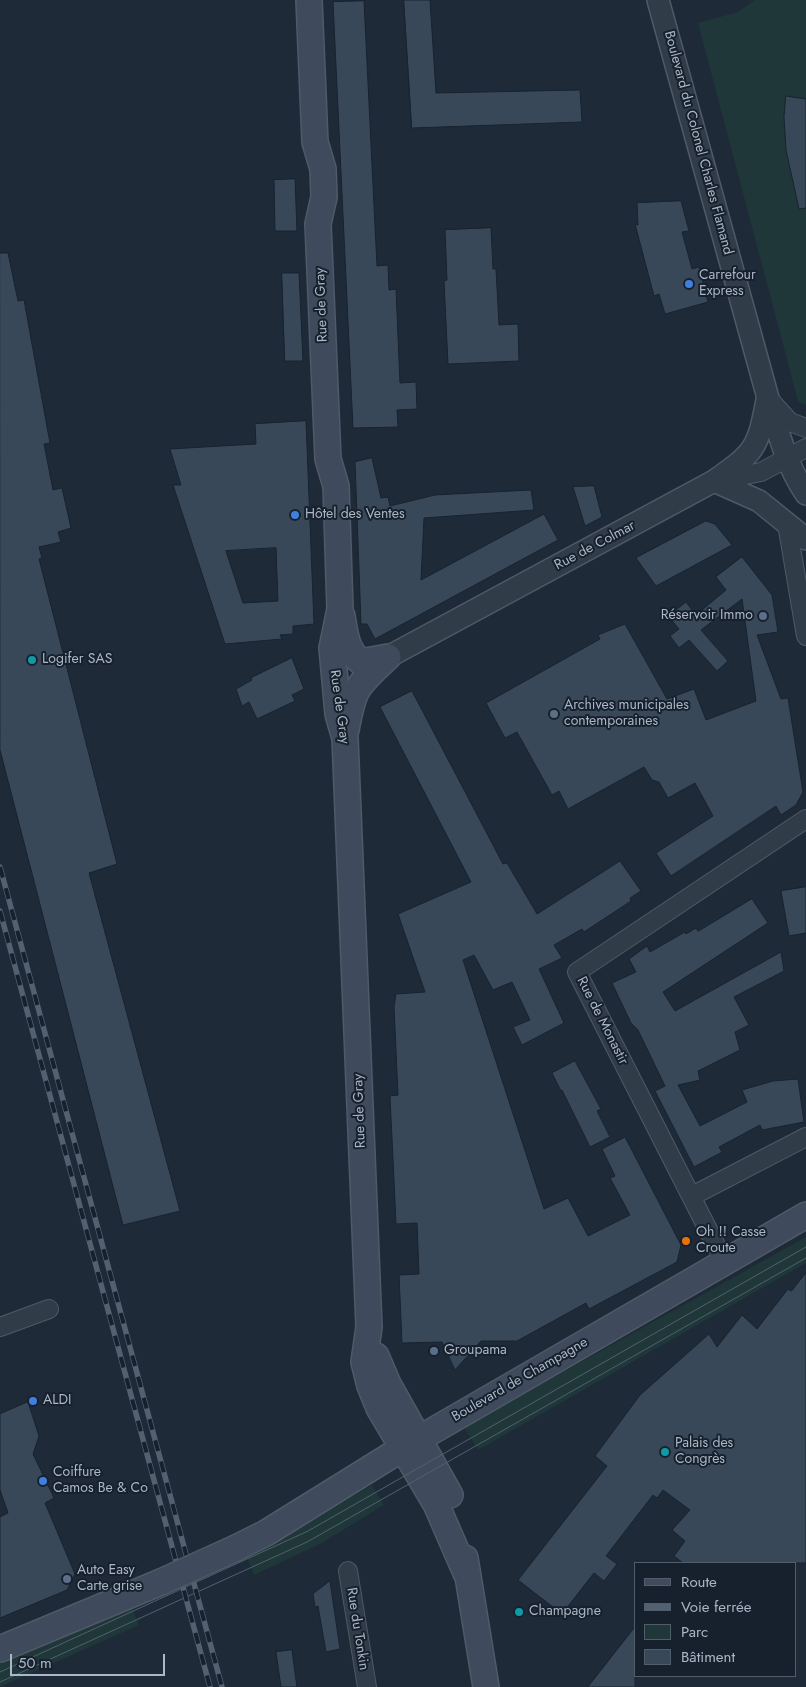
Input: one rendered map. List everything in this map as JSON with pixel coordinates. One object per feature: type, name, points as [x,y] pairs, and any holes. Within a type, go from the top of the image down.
[{"type":"main road","name":"Rue de Gray","points":[[309,0],[315,142],[324,178],[324,197],[318,224],[328,458],[336,486],[340,609],[332,648],[338,714],[345,738],[369,1327],[376,1354],[411,1443],[457,1512],[486,1687]]},
{"type":"main road","name":"Rue de Colmar","points":[[340,609],[348,648],[355,657],[361,662],[388,656]]},
{"type":"main road","name":"Rue de Colmar","points":[[345,738],[352,697],[359,684],[388,656]]},
{"type":"main road","name":"Boulevard de Champagne","points":[[0,1649],[161,1582],[266,1533],[411,1443],[806,1214]]},
{"type":"street","name":"Boulevard du Colonel Charles Flamand","points":[[658,0],[768,398],[787,460],[795,479],[806,494]]},
{"type":"street","points":[[768,398],[790,422],[806,428]]},
{"type":"street","points":[[714,481],[746,458],[757,442],[763,425],[768,398]]},
{"type":"street","name":"Rue de Colmar","points":[[388,656],[714,481],[761,472],[787,460],[806,448]]},
{"type":"street","points":[[714,481],[749,495],[806,539]]},
{"type":"street","points":[[787,524],[806,636]]},
{"type":"street","points":[[798,583],[799,573],[806,567]]},
{"type":"street","name":"Rue de Monastir","points":[[724,1261],[577,972],[806,819]]},
{"type":"street","points":[[692,1196],[806,1137]]},
{"type":"street","points":[[0,1327],[49,1309]]},
{"type":"street","name":"Rue du Tonkin","points":[[348,1571],[367,1687]]},
{"type":"green space","points":[[755,0],[806,0],[806,99],[786,96],[784,126],[790,167],[806,207],[806,405],[798,401],[698,23],[738,12]]},
{"type":"green space","points":[[806,1237],[806,1263],[478,1450],[464,1427]]},
{"type":"green space","points":[[372,1485],[384,1505],[320,1544],[254,1575],[245,1553],[302,1526]]},
{"type":"green space","points":[[130,1603],[139,1625],[0,1687],[0,1662]]},
{"type":"building","points":[[404,0],[430,0],[436,93],[580,90],[582,122],[412,128]]},
{"type":"building","points":[[364,1],[377,266],[388,265],[389,290],[396,289],[400,383],[416,382],[417,409],[397,410],[398,427],[353,428],[333,2]]},
{"type":"building","points":[[786,96],[806,99],[806,208],[799,209],[786,150],[784,117]]},
{"type":"building","points":[[295,179],[297,231],[275,231],[274,180]]},
{"type":"building","points":[[681,201],[689,231],[682,232],[692,269],[699,267],[708,302],[665,314],[659,294],[654,296],[635,224],[638,225],[637,203]]},
{"type":"building","points":[[491,228],[493,269],[496,269],[499,325],[518,324],[519,361],[448,364],[444,281],[447,280],[445,230]]},
{"type":"building","name":"Logifer SAS","points":[[0,253],[8,253],[18,301],[24,300],[50,443],[44,444],[53,490],[62,488],[71,528],[58,532],[61,542],[39,547],[42,558],[39,559],[117,864],[89,873],[180,1211],[123,1225],[0,750]]},
{"type":"building","points":[[282,273],[299,273],[303,361],[285,361]]},
{"type":"building","points":[[306,421],[314,624],[293,626],[293,634],[280,635],[282,639],[225,644],[173,485],[181,485],[170,449],[256,444],[255,424]],"holes":[[[276,548],[278,601],[243,603],[226,551]]]},
{"type":"building","points":[[372,458],[381,498],[388,497],[390,506],[435,495],[531,490],[534,510],[424,518],[421,580],[544,514],[558,540],[375,639],[367,624],[361,624],[355,462]]},
{"type":"building","points":[[594,486],[602,517],[585,526],[573,487]]},
{"type":"building","points":[[706,521],[715,524],[732,545],[656,586],[636,558]]},
{"type":"building","points":[[742,557],[772,595],[778,632],[757,635],[781,699],[788,698],[803,792],[796,805],[781,815],[776,806],[671,876],[656,853],[713,816],[695,783],[668,798],[659,782],[652,780],[644,767],[568,809],[559,791],[552,795],[517,732],[505,738],[486,703],[600,639],[598,635],[625,624],[667,699],[694,689],[706,720],[756,701],[742,599],[701,630],[728,661],[717,671],[689,640],[679,648],[670,636],[679,629],[668,616],[686,602],[696,615],[726,590],[716,577]]},
{"type":"building","points":[[292,658],[304,689],[292,695],[295,701],[257,719],[249,702],[242,706],[236,689],[252,680],[251,678]]},
{"type":"building","points":[[412,691],[503,864],[507,863],[537,914],[620,861],[641,891],[630,898],[631,901],[584,932],[582,929],[554,945],[562,958],[539,969],[564,1023],[522,1045],[513,1027],[530,1020],[512,982],[493,990],[474,955],[463,960],[544,1209],[568,1198],[588,1236],[630,1215],[610,1178],[615,1176],[602,1149],[625,1137],[681,1245],[677,1262],[589,1309],[586,1303],[517,1341],[481,1341],[455,1370],[442,1342],[402,1343],[399,1275],[419,1274],[417,1223],[396,1224],[390,1096],[398,1095],[394,1007],[396,994],[425,992],[398,914],[471,882],[380,707]]},
{"type":"building","points":[[806,887],[806,933],[789,936],[781,891]]},
{"type":"building","points":[[752,899],[768,923],[663,992],[675,1011],[781,952],[784,971],[734,997],[749,1025],[735,1032],[740,1050],[698,1071],[700,1080],[678,1085],[700,1126],[747,1102],[742,1090],[773,1081],[798,1079],[804,1122],[762,1130],[760,1125],[719,1147],[722,1152],[694,1167],[655,1091],[665,1086],[638,1030],[631,1023],[612,983],[636,972],[629,959],[647,946],[650,952],[685,932],[686,934],[696,928],[698,931]]},
{"type":"building","points":[[575,1061],[601,1109],[597,1111],[610,1137],[590,1147],[552,1073]]},
{"type":"building","name":"Palais des Congrès","points":[[806,1273],[806,1563],[682,1562],[674,1556],[685,1541],[672,1530],[690,1510],[663,1490],[657,1498],[653,1495],[606,1556],[617,1564],[604,1581],[594,1573],[562,1614],[518,1580],[607,1466],[595,1456],[640,1395],[709,1334],[717,1347],[742,1315],[757,1329],[788,1289],[791,1291]]},
{"type":"building","points":[[28,1402],[39,1436],[33,1454],[54,1498],[45,1503],[75,1574],[67,1590],[0,1618],[0,1517],[8,1513],[0,1490],[0,1414]]},
{"type":"building","points":[[330,1581],[340,1649],[326,1652],[318,1606],[315,1607],[313,1594]]},
{"type":"building","points":[[634,1628],[635,1687],[588,1687]]},
{"type":"building","points":[[292,1650],[297,1687],[281,1687],[276,1652]]},
{"type":"tram line","points":[[0,1672],[308,1531],[806,1247]]},
{"type":"tram line","points":[[0,1682],[307,1542],[806,1258]]},
{"type":"railway","points":[[0,867],[222,1687]]},
{"type":"railway","points":[[0,911],[210,1687]]},
{"type":"place","name":"Carrefour Express","points":[[689,284]]},
{"type":"place","name":"Hôtel des Ventes","points":[[295,515]]},
{"type":"place","name":"Réservoir Immo","points":[[763,616]]},
{"type":"place","name":"Logifer SAS","points":[[32,660]]},
{"type":"place","name":"Archives municipales contemporaines","points":[[554,714]]},
{"type":"place","name":"Oh !! Casse Croute","points":[[686,1241]]},
{"type":"place","name":"Groupama","points":[[434,1351]]},
{"type":"place","name":"ALDI","points":[[33,1401]]},
{"type":"place","name":"Palais des Congrès","points":[[665,1452]]},
{"type":"place","name":"Coiffure Camos Be & Co","points":[[43,1481]]},
{"type":"place","name":"Auto Easy Carte grise","points":[[67,1579]]},
{"type":"place","name":"Champagne","points":[[519,1612]]}]
